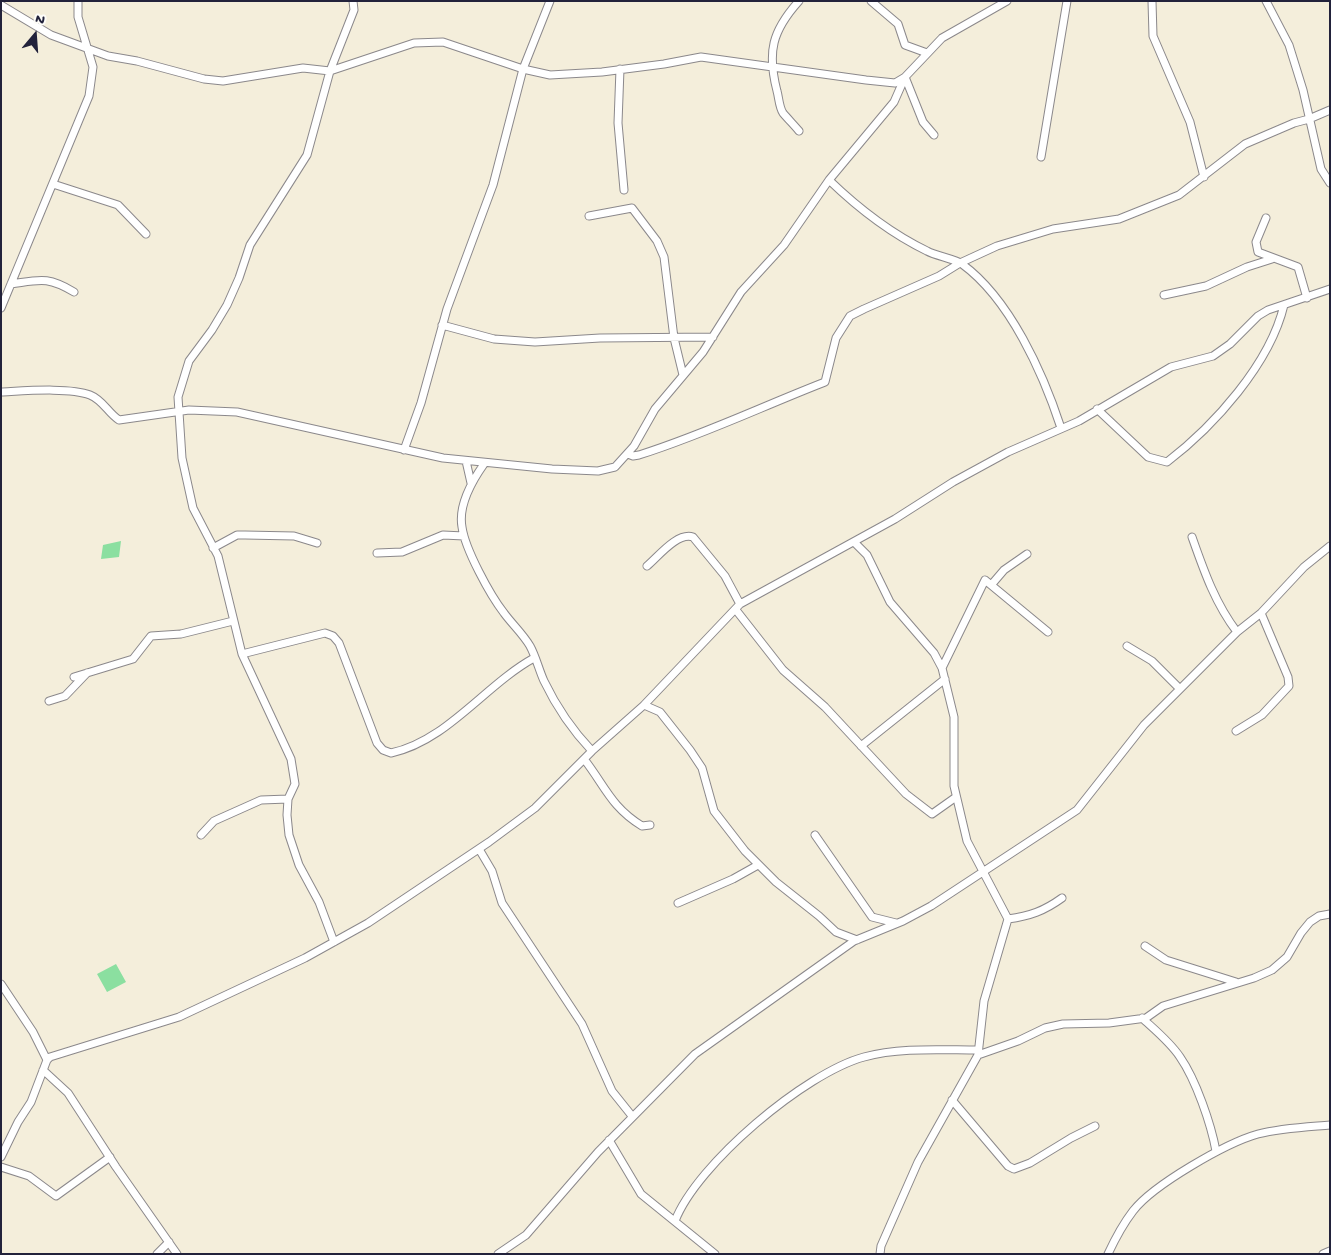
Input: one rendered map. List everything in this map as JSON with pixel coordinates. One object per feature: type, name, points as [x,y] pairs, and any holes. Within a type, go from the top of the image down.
[{"type":"street","points":[[1,308],[7,286],[53,184],[89,96],[93,67],[78,17],[78,1]]},
{"type":"street","points":[[334,942],[319,902],[299,865],[293,849],[287,824],[288,800],[295,784],[290,759],[242,654],[218,556],[200,525],[186,486],[178,397],[189,361],[217,322],[239,278],[250,245],[306,155],[330,71],[354,10],[354,1]]},
{"type":"street","points":[[404,450],[421,402],[442,326],[493,185],[523,69],[550,1]]},
{"type":"street","points":[[799,1],[785,16],[776,35],[771,50],[770,66],[782,112],[800,130]]},
{"type":"street","points":[[871,1],[898,24],[905,45],[927,53]]},
{"type":"street","points":[[1,392],[41,391],[91,395],[104,404],[112,416],[119,420],[180,411],[237,412],[404,450],[484,464],[598,471],[615,467],[634,446],[655,409],[703,352],[741,292],[784,245],[829,180],[894,102],[905,77],[942,38],[1007,1]]},
{"type":"street","points":[[1040,157],[1067,1]]},
{"type":"street","points":[[1152,1],[1154,36],[1190,122],[1204,177]]},
{"type":"street","points":[[1266,1],[1289,45],[1321,169],[1330,183]]},
{"type":"street","points":[[1,5],[51,35],[86,46],[108,56],[204,79],[223,81],[303,68],[330,71],[414,43],[443,42],[523,69],[560,75],[620,69],[701,57],[866,80],[895,82],[905,77]]},
{"type":"street","points":[[620,69],[618,123],[624,190]]},
{"type":"street","points":[[905,77],[923,122],[934,135]]},
{"type":"street","points":[[628,454],[633,456],[639,455],[695,436],[762,406],[825,382],[836,338],[850,316],[939,276],[960,263],[997,246],[1054,228],[1119,219],[1179,195],[1245,144],[1330,110]]},
{"type":"street","points":[[829,180],[864,213],[928,252],[960,263],[990,291],[1016,328],[1050,394],[1061,428]]},
{"type":"street","points":[[53,184],[118,205],[146,234]]},
{"type":"street","points":[[589,216],[632,208],[657,241],[664,257],[674,338],[683,374]]},
{"type":"street","points":[[1266,218],[1256,247],[1258,252],[1272,259],[1298,267],[1307,298]]},
{"type":"street","points":[[1164,295],[1206,286],[1227,278],[1247,267],[1272,259]]},
{"type":"street","points":[[7,286],[37,280],[56,281],[74,292]]},
{"type":"street","points":[[1,1157],[18,1122],[31,1102],[47,1060],[50,1057],[121,1033],[172,1020],[305,958],[399,904],[535,808],[592,751],[644,705],[738,607],[1008,452],[1079,421],[1171,367],[1213,356],[1230,344],[1258,316],[1330,289]]},
{"type":"street","points":[[1097,409],[1148,457],[1167,462],[1199,435],[1253,370],[1271,342],[1284,305]]},
{"type":"street","points":[[442,326],[494,339],[535,342],[600,338],[713,337]]},
{"type":"street","points":[[466,461],[471,483]]},
{"type":"street","points":[[484,464],[471,483],[464,502],[461,526],[464,536],[478,570],[503,612],[530,646],[556,702],[592,751]]},
{"type":"street","points":[[213,548],[245,534],[294,536],[317,542]]},
{"type":"street","points":[[377,553],[402,552],[443,535],[464,536]]},
{"type":"street","points":[[647,566],[677,540],[688,536],[692,537],[726,576],[738,607],[783,670],[825,707],[906,794],[932,814],[956,797]]},
{"type":"street","points":[[1192,537],[1208,584],[1226,617],[1237,632]]},
{"type":"street","points":[[854,542],[867,555],[890,602],[934,653],[942,668],[954,717],[954,786],[967,841],[1008,919],[984,1001],[978,1052],[918,1162],[881,1246],[880,1254]]},
{"type":"street","points":[[498,1254],[526,1235],[609,1140],[696,1054],[857,940],[898,923],[931,906],[1077,810],[1144,725],[1237,632],[1261,613],[1304,567],[1330,546]]},
{"type":"street","points":[[992,584],[1004,570],[1027,554]]},
{"type":"street","points":[[942,668],[978,597],[983,582],[987,581],[992,584],[1048,632]]},
{"type":"street","points":[[1236,731],[1262,715],[1289,686],[1288,676],[1261,613]]},
{"type":"street","points":[[74,677],[133,659],[151,636],[181,634],[233,621]]},
{"type":"street","points":[[242,654],[325,633],[333,636],[339,644],[377,743],[383,750],[391,753],[412,746],[446,725],[465,712],[509,673],[534,658]]},
{"type":"street","points":[[1127,646],[1152,661],[1180,689]]},
{"type":"street","points":[[49,701],[65,696],[87,673]]},
{"type":"street","points":[[861,746],[946,679]]},
{"type":"street","points":[[644,705],[660,712],[690,750],[702,768],[714,811],[758,865],[836,932],[857,940]]},
{"type":"street","points":[[584,759],[614,805],[642,826],[650,825]]},
{"type":"street","points":[[201,835],[214,821],[261,800],[288,800]]},
{"type":"street","points":[[815,835],[872,917],[898,923]]},
{"type":"street","points":[[479,849],[492,871],[502,903],[582,1024],[612,1091],[632,1116]]},
{"type":"street","points":[[678,903],[733,879],[758,865]]},
{"type":"street","points":[[1008,919],[1030,916],[1048,908],[1062,898]]},
{"type":"street","points":[[675,1221],[687,1198],[708,1170],[740,1137],[795,1091],[851,1061],[866,1056],[915,1051],[978,1052],[1046,1028],[1064,1024],[1109,1023],[1142,1018],[1163,1006],[1238,983],[1272,970],[1287,957],[1310,922],[1319,916],[1330,914]]},
{"type":"street","points":[[1145,946],[1166,960],[1238,983]]},
{"type":"street","points":[[1,984],[33,1032],[47,1060]]},
{"type":"street","points":[[1142,1018],[1180,1058],[1213,1131],[1216,1151]]},
{"type":"street","points":[[43,1070],[68,1093],[110,1158],[177,1254]]},
{"type":"street","points":[[952,1100],[1008,1166],[1014,1169],[1030,1163],[1071,1138],[1096,1126]]},
{"type":"street","points":[[1108,1254],[1133,1211],[1152,1191],[1216,1151],[1257,1134],[1286,1128],[1330,1125]]},
{"type":"street","points":[[609,1140],[641,1194],[715,1254]]},
{"type":"street","points":[[1,1167],[29,1176],[56,1196],[110,1158]]},
{"type":"street","points":[[157,1254],[169,1242]]},
{"type":"street","points":[[1323,1254],[1330,1251]]},
{"type":"green space","points":[[121,541],[119,557],[101,559],[103,545]]},
{"type":"green space","points":[[116,964],[126,982],[107,992],[97,974]]}]
